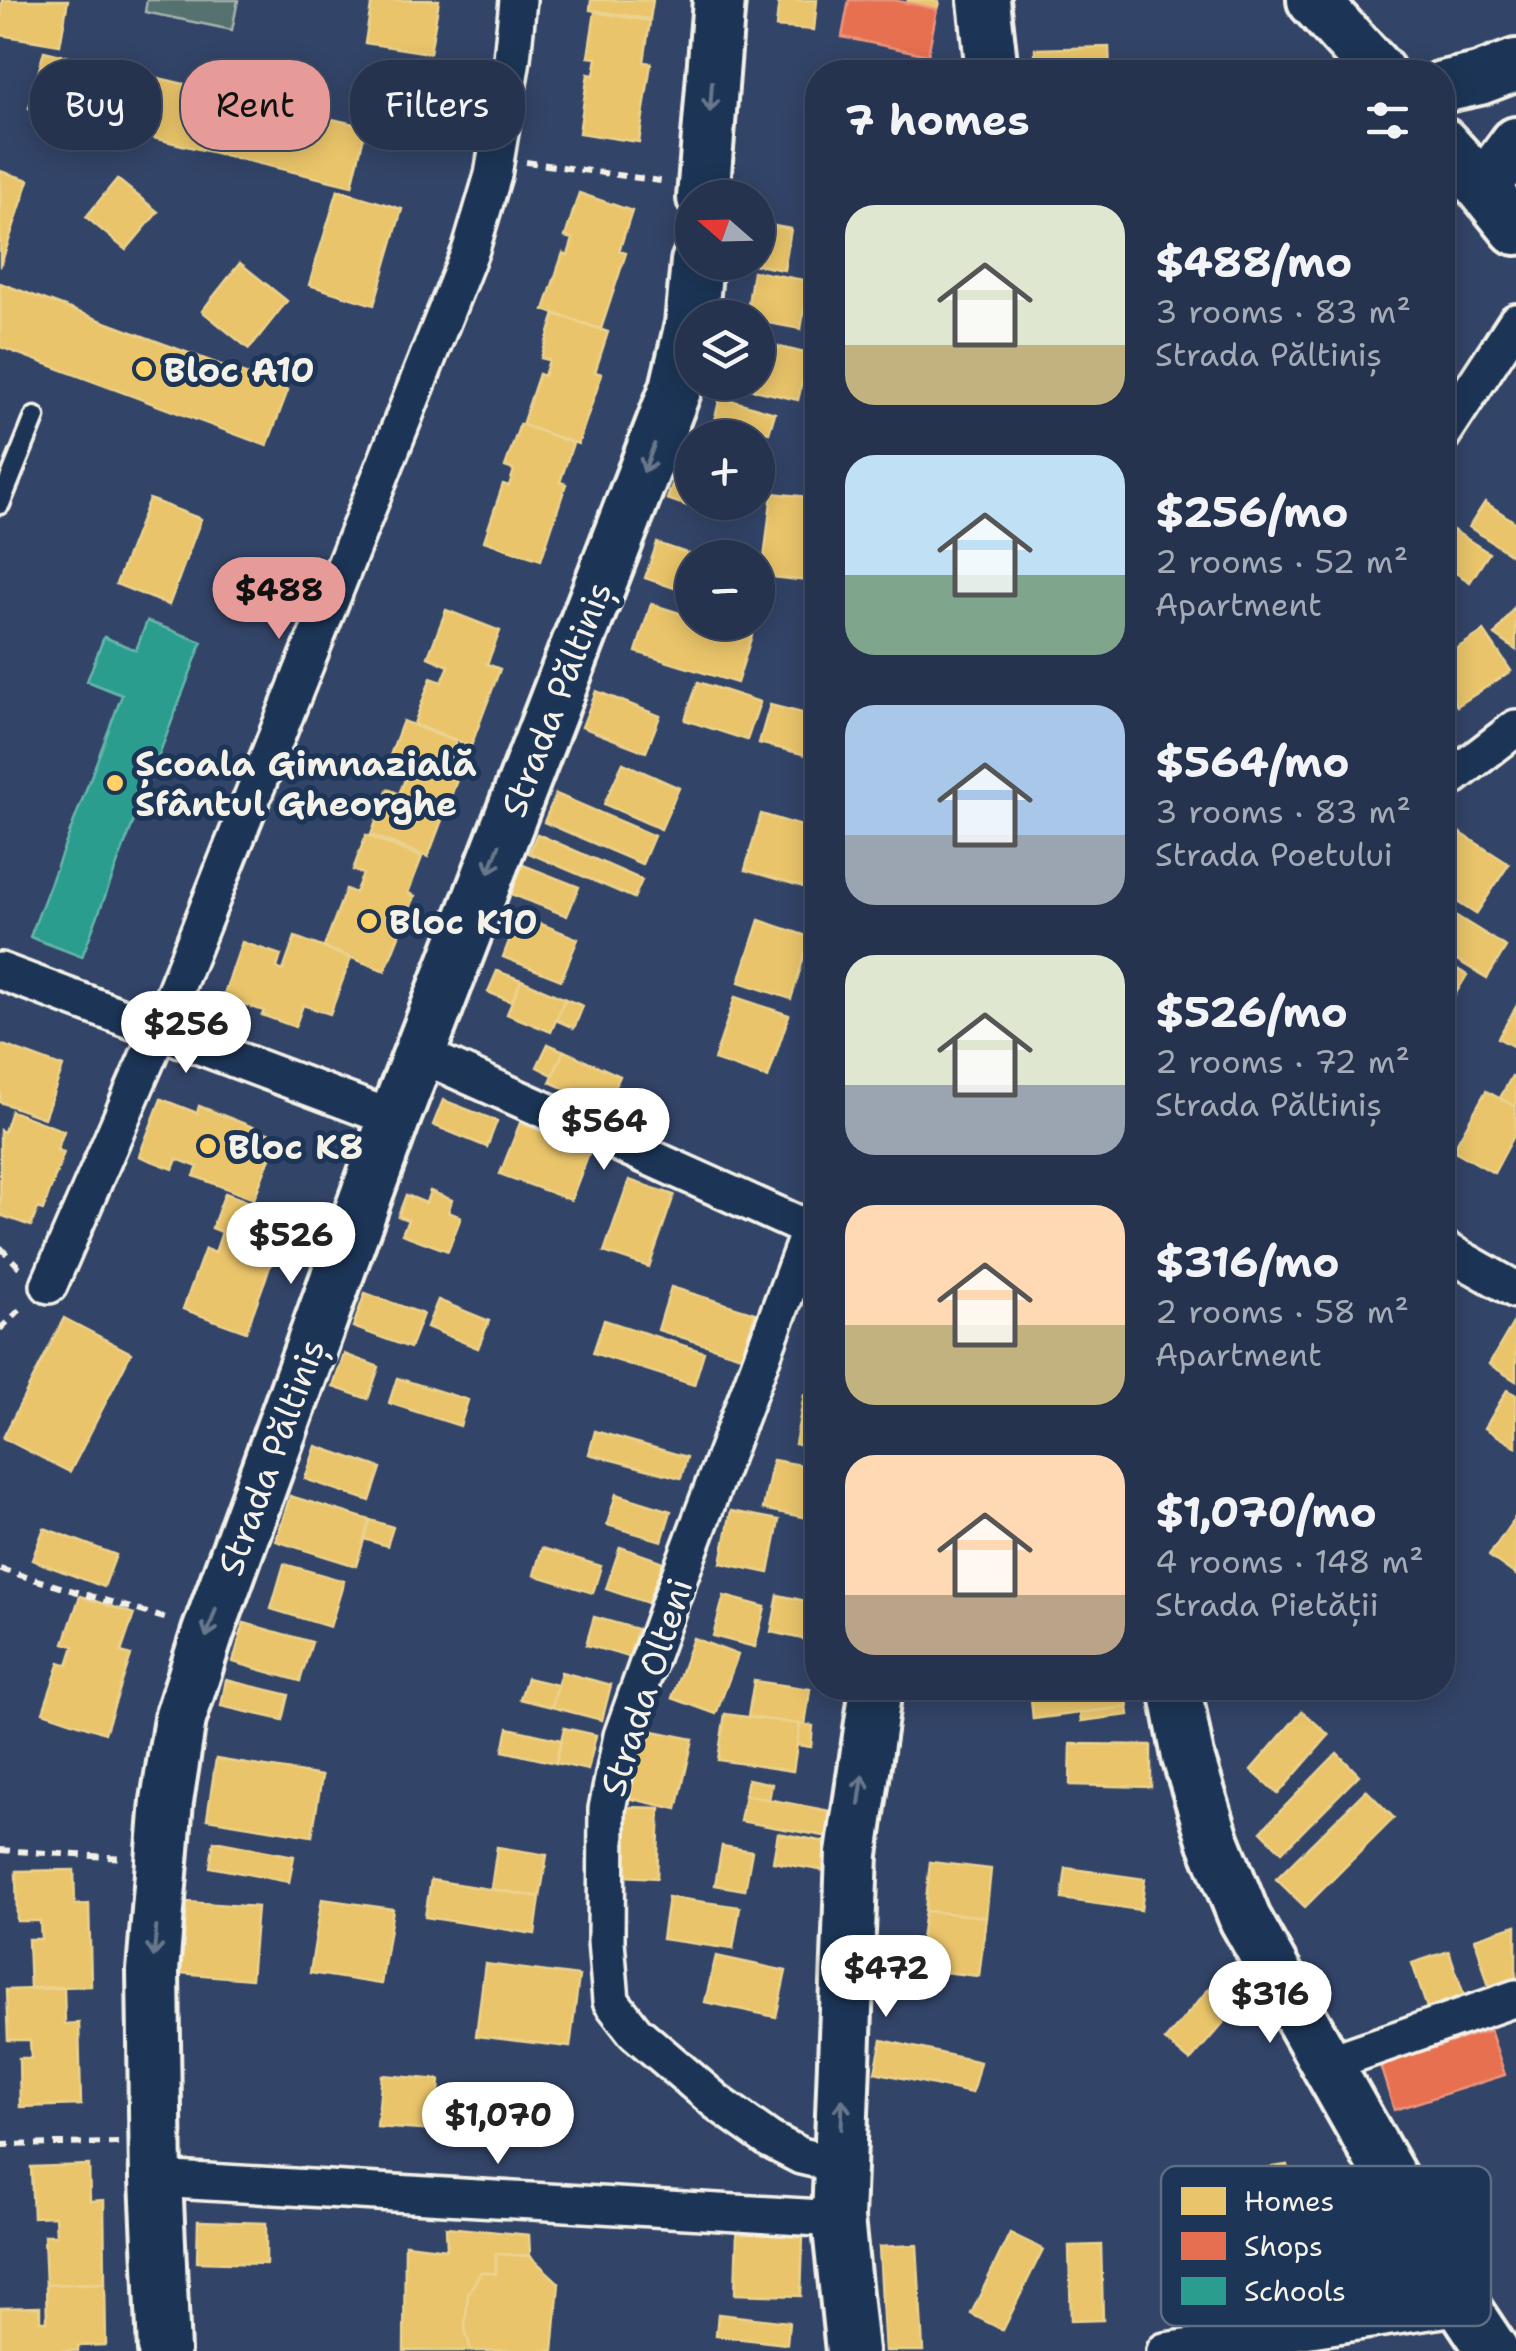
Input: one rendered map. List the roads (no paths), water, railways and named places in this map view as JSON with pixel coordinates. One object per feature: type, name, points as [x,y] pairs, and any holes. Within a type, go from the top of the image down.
[{"type":"street","points":[[49,1285],[159,1031],[471,248],[493,175],[518,0]]},
{"type":"street","points":[[704,180],[718,0]]},
{"type":"street","points":[[984,0],[991,60]]},
{"type":"street","points":[[1314,0],[1367,60]]},
{"type":"street","points":[[1455,85],[1516,65]]},
{"type":"street","points":[[1483,188],[1516,142]]},
{"type":"street","points":[[1455,157],[1516,229]]},
{"type":"street","name":"Strada Păltiniș","points":[[164,2351],[155,2161],[152,1970],[167,1801],[180,1720],[208,1632],[394,1120],[676,388],[695,280]]},
{"type":"street","points":[[1455,415],[1516,322]]},
{"type":"street","points":[[1455,774],[1516,728]]},
{"type":"street","points":[[0,971],[394,1120]]},
{"type":"street","points":[[420,1054],[805,1227]]},
{"type":"street","name":"Strada Olteni","points":[[805,1254],[622,1736],[606,1809],[606,1941],[611,2001],[636,2032],[718,2103],[770,2140],[801,2156],[840,2165]]},
{"type":"street","points":[[1455,1255],[1516,1290]]},
{"type":"street","points":[[852,2351],[838,2219],[852,1854],[874,1700]]},
{"type":"street","points":[[1177,1700],[1188,1757],[1214,1842],[1245,1920],[1384,2166]]},
{"type":"street","points":[[1326,2064],[1516,1998]]},
{"type":"street","points":[[155,2161],[838,2219]]},
{"type":"street","points":[[1165,2351],[1331,2326]]},
{"type":"street","points":[[1477,2326],[1493,2351]]},
{"type":"lane","points":[[0,504],[35,417]]},
{"type":"place","name":"Bloc A10","points":[[144,369]]},
{"type":"place","name":"Școala Gimnazială Sfântul Gheorghe","points":[[115,783]]},
{"type":"place","name":"Bloc K10","points":[[369,921]]},
{"type":"place","name":"Bloc K8","points":[[208,1146]]}]
